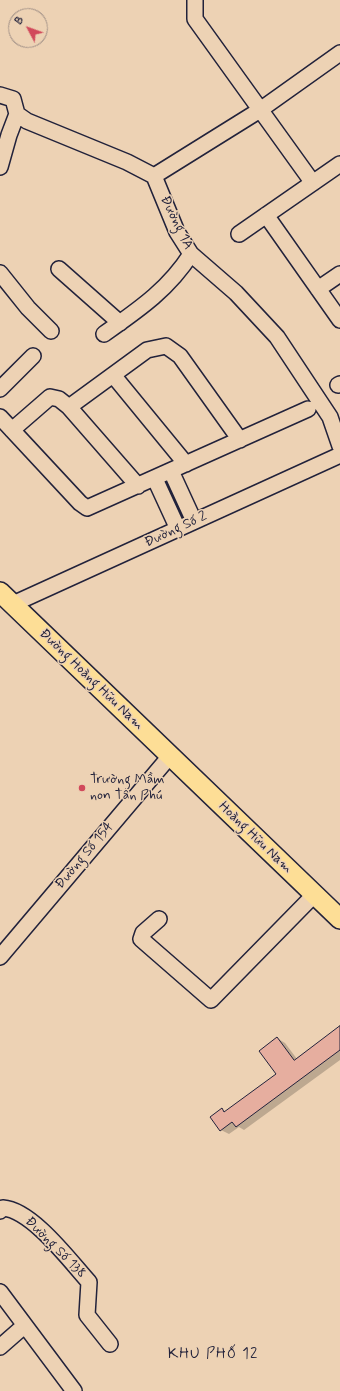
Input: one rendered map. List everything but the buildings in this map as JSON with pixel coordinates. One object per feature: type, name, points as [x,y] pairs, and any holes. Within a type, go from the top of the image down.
[{"type":"main road","name":"Đường Hoàng Hữu Nam","points":[[6,598],[170,756]]},
{"type":"main road","name":"Hoàng Hữu Nam","points":[[170,756],[340,919]]},
{"type":"street","points":[[195,0],[195,19],[313,183]]},
{"type":"street","points":[[17,114],[27,121],[127,162],[154,176],[260,110],[340,53]]},
{"type":"street","points":[[0,95],[13,99],[17,114],[9,135],[0,168]]},
{"type":"street","points":[[239,234],[340,164]]},
{"type":"street","name":"Đường 1A","points":[[154,176],[177,232],[191,254],[236,293],[277,338],[330,417],[340,446]]},
{"type":"street","points":[[266,215],[340,320]]},
{"type":"street","points":[[104,334],[161,291],[178,274],[191,254]]},
{"type":"street","points":[[59,269],[120,323]]},
{"type":"street","points":[[0,273],[28,308],[51,331]]},
{"type":"street","points":[[318,289],[340,274]]},
{"type":"street","points":[[69,407],[147,350],[166,346],[180,356],[240,440]]},
{"type":"street","points":[[0,389],[33,356]]},
{"type":"street","points":[[113,375],[186,464]]},
{"type":"street","points":[[12,430],[50,396],[59,398],[69,407],[138,486]]},
{"type":"street","points":[[0,417],[85,508],[155,479],[308,409]]},
{"type":"street","points":[[333,458],[340,468]]},
{"type":"street","name":"Đường Số 2","points":[[6,598],[178,529],[333,458]]},
{"type":"street","points":[[171,471],[194,522]]},
{"type":"street","points":[[155,479],[178,529]]},
{"type":"street","name":"Đường Số 154","points":[[0,957],[170,756]]},
{"type":"street","points":[[159,918],[146,930],[141,939],[211,1000],[314,895]]},
{"type":"street","name":"Đường Số 138","points":[[0,1211],[3,1208],[11,1209],[31,1220],[89,1282],[87,1315],[110,1344]]},
{"type":"street","points":[[0,1292],[74,1391]]},
{"type":"street","points":[[0,1347],[24,1326]]},
{"type":"place","name":"Trường Mầm non Tân Phú","points":[[82,788]]},
{"type":"district","name":"KHU PHỐ 12","points":[[213,1355]]}]
